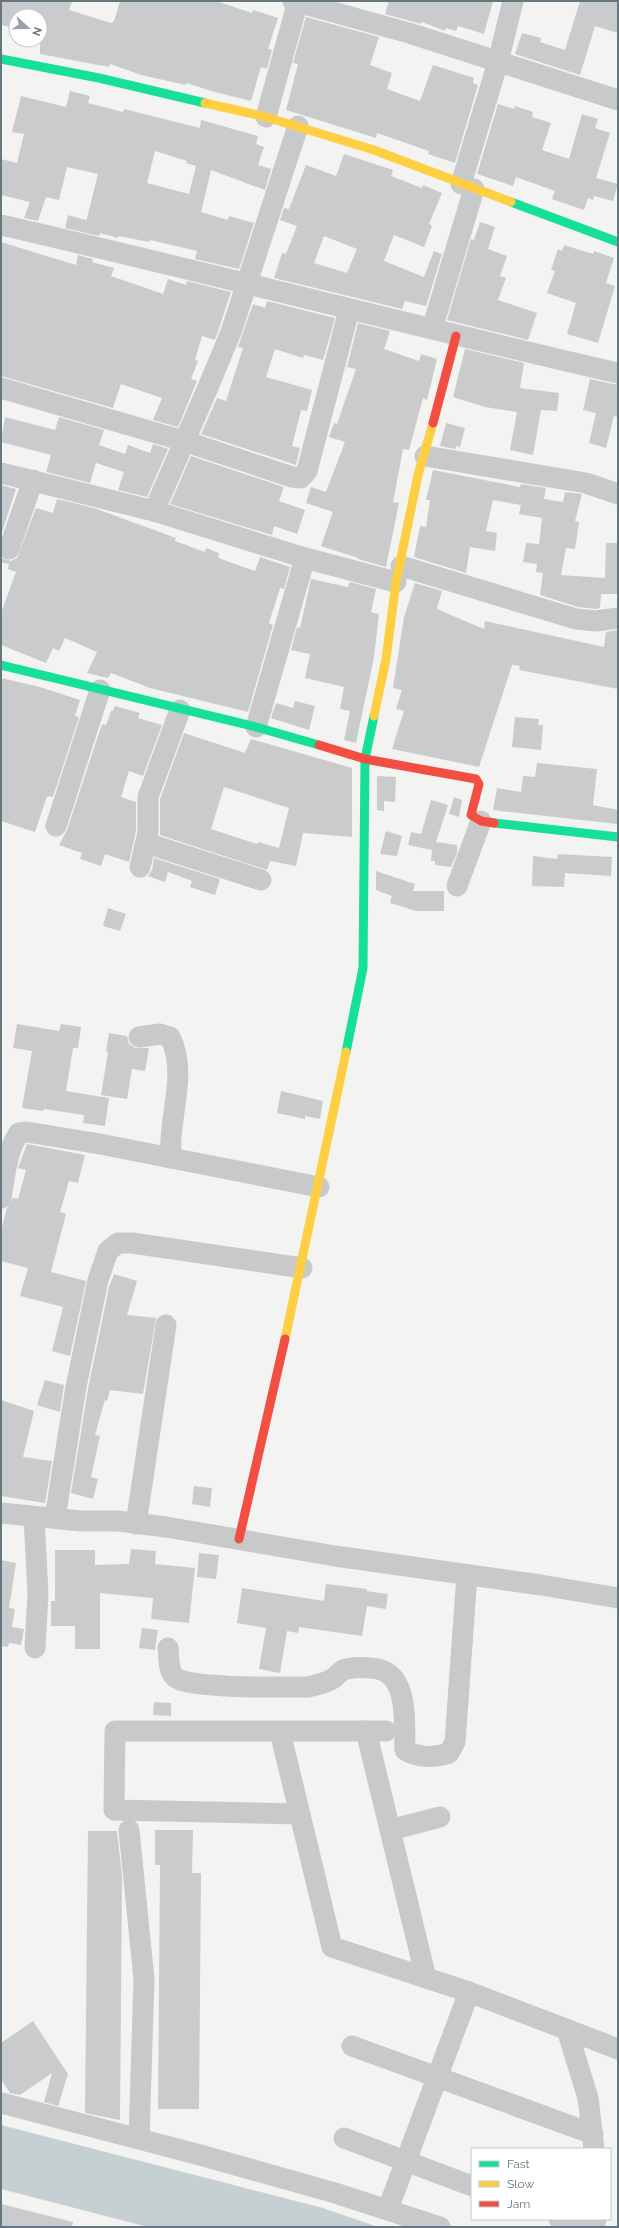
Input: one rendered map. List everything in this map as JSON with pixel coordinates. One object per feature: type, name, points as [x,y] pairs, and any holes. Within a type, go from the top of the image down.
[{"type":"street","points":[[266,117],[296,1],[409,32],[618,100]]},
{"type":"street","points":[[432,329],[513,1]]},
{"type":"street","points":[[1,60],[99,78],[266,117],[298,126],[374,150],[618,242]]},
{"type":"street","points":[[154,511],[228,338],[298,126]]},
{"type":"street","points":[[1,225],[247,283],[456,336],[618,373]]},
{"type":"street","points":[[1,388],[184,441],[292,477],[301,478],[304,476],[349,310]]},
{"type":"street","points":[[239,1539],[302,1268],[363,968],[365,759],[386,659],[398,574],[418,475],[425,456],[456,336]]},
{"type":"street","points":[[425,456],[586,483],[618,494]]},
{"type":"street","points":[[1,472],[154,511],[305,558],[398,574],[576,619],[596,621],[618,618]]},
{"type":"street","points":[[9,549],[33,480]]},
{"type":"street","points":[[256,727],[305,558]]},
{"type":"street","points":[[1,665],[180,710],[256,727],[365,759],[476,779],[479,781],[478,789],[471,815],[481,821],[618,837]]},
{"type":"street","points":[[56,826],[100,690]]},
{"type":"street","points":[[140,867],[146,843],[148,797],[180,710]]},
{"type":"street","points":[[457,886],[481,821]]},
{"type":"street","points":[[146,843],[261,880]]},
{"type":"street","points":[[139,1037],[160,1034],[170,1037],[175,1046],[177,1057],[176,1103],[171,1136],[171,1158]]},
{"type":"street","points":[[1,1198],[7,1162],[14,1140],[19,1133],[27,1132],[100,1144],[319,1187]]},
{"type":"street","points":[[55,1518],[76,1387],[98,1280],[108,1251],[118,1243],[132,1243],[302,1268]]},
{"type":"street","points":[[136,1524],[166,1325]]},
{"type":"street","points":[[1,1513],[34,1517],[136,1524],[239,1539],[334,1556],[618,1598]]},
{"type":"street","points":[[34,1517],[38,1593],[35,1648]]},
{"type":"street","points":[[168,1648],[171,1670],[175,1678],[183,1682],[202,1685],[308,1687],[320,1685],[333,1679],[342,1671],[355,1667],[381,1668],[390,1673],[402,1693],[405,1750],[414,1755],[440,1756],[449,1753],[455,1742],[467,1575]]},
{"type":"street","points":[[300,1814],[114,1810],[115,1731],[376,1731],[390,1830],[426,1978]]},
{"type":"street","points":[[280,1732],[332,1947],[468,1992],[618,2049]]},
{"type":"street","points":[[390,1830],[440,1817]]},
{"type":"street","points":[[129,1830],[144,1979],[139,2139]]},
{"type":"street","points":[[388,2209],[468,1992]]},
{"type":"street","points":[[352,2046],[437,2078],[594,2142],[588,2098],[567,2030]]},
{"type":"street","points":[[1,2103],[139,2139],[388,2209],[440,2227]]},
{"type":"street","points":[[344,2138],[471,2186]]},
{"type":"street","points":[[562,2220],[580,2227]]},
{"type":"shaded area","points":[[1,2125],[323,2208],[378,2227],[148,2227],[1,2189]]},
{"type":"building","points":[[1,1],[72,1],[69,10],[111,23],[114,21],[120,1],[216,1],[252,13],[253,10],[278,18],[268,49],[272,50],[267,69],[261,67],[251,101],[186,83],[186,85],[141,75],[110,64],[109,67],[40,54],[40,48],[48,48],[48,8],[8,8],[8,26],[1,25]]},
{"type":"building","points":[[389,1],[493,1],[484,34],[458,26],[456,31],[446,28],[445,31],[422,22],[421,24],[385,14]]},
{"type":"building","points":[[580,1],[618,1],[618,33],[595,26],[580,75],[515,54],[522,33],[541,38],[540,42],[565,50]]},
{"type":"building","points":[[306,17],[379,37],[370,65],[392,73],[387,89],[420,101],[433,65],[474,78],[473,83],[478,85],[455,163],[428,154],[429,151],[377,133],[376,138],[286,110],[298,64],[293,63]]},
{"type":"building","points":[[70,91],[90,96],[88,103],[123,112],[124,109],[200,128],[201,120],[258,136],[256,144],[264,147],[258,165],[271,169],[265,190],[211,170],[201,212],[228,220],[229,216],[254,223],[239,269],[195,259],[197,251],[150,240],[149,242],[119,236],[118,238],[100,233],[99,236],[65,228],[68,215],[86,220],[98,174],[67,167],[59,200],[46,197],[38,221],[24,218],[30,202],[1,195],[1,159],[17,163],[24,134],[12,132],[21,96],[66,107]],"holes":[[[155,151],[187,161],[186,163],[196,166],[189,194],[147,183]]]},
{"type":"building","points":[[498,104],[514,109],[515,106],[533,112],[532,117],[551,123],[542,150],[569,159],[582,114],[598,119],[595,128],[610,133],[596,178],[618,184],[613,201],[594,196],[593,200],[588,198],[584,210],[552,199],[555,191],[516,177],[513,186],[477,174]]},
{"type":"building","points":[[344,154],[393,170],[391,176],[422,188],[423,185],[442,193],[429,224],[432,226],[424,247],[394,235],[384,261],[424,277],[434,251],[442,254],[426,306],[405,301],[402,309],[274,278],[282,253],[286,254],[297,226],[280,220],[284,208],[289,209],[306,165],[336,176]],"holes":[[[324,236],[357,249],[347,273],[314,263]]]},
{"type":"building","points":[[480,222],[495,227],[488,249],[507,256],[500,276],[506,278],[498,300],[537,313],[528,340],[447,320],[471,239],[474,240]]},
{"type":"building","points":[[1,242],[76,265],[78,255],[93,259],[92,262],[114,268],[111,276],[163,294],[168,279],[186,285],[187,281],[231,292],[215,340],[202,336],[195,360],[198,361],[191,379],[197,381],[178,427],[153,420],[162,398],[121,384],[113,408],[1,376]]},
{"type":"building","points":[[564,245],[593,254],[594,251],[614,258],[606,283],[615,286],[598,343],[567,334],[576,303],[547,293],[555,271],[551,270],[558,249],[562,251]]},
{"type":"building","points":[[267,301],[335,318],[323,360],[304,355],[303,358],[275,349],[266,377],[312,390],[307,411],[301,410],[292,446],[300,448],[296,465],[201,434],[217,398],[226,401],[243,348],[238,347],[253,304],[265,308]]},
{"type":"building","points":[[358,323],[390,331],[384,349],[419,361],[421,354],[437,359],[427,400],[423,398],[409,450],[403,449],[393,502],[399,503],[386,567],[321,546],[333,512],[306,503],[311,487],[326,492],[345,442],[329,437],[334,423],[337,424],[356,369],[347,367]]},
{"type":"building","points":[[465,349],[524,363],[520,388],[559,393],[557,411],[541,410],[533,455],[510,450],[517,412],[485,407],[453,397]]},
{"type":"building","points":[[590,379],[618,385],[617,417],[614,416],[606,448],[589,443],[596,413],[583,410]]},
{"type":"building","points":[[5,417],[55,430],[59,417],[104,430],[99,445],[125,454],[128,445],[150,453],[153,444],[168,449],[147,497],[118,490],[124,472],[96,463],[90,483],[46,472],[51,455],[1,442]]},
{"type":"building","points":[[446,423],[465,428],[460,447],[456,446],[456,449],[440,446]]},
{"type":"building","points":[[191,456],[284,487],[279,501],[305,510],[297,534],[274,526],[272,535],[170,504]]},
{"type":"building","points":[[433,470],[520,487],[521,484],[546,488],[544,499],[563,502],[565,492],[582,494],[575,521],[579,522],[575,549],[566,548],[561,575],[605,578],[606,543],[618,543],[618,594],[601,594],[600,608],[596,609],[578,607],[540,595],[543,573],[536,572],[537,564],[523,562],[526,543],[539,544],[542,518],[519,514],[521,505],[493,500],[486,531],[497,533],[495,551],[470,547],[466,573],[414,557],[420,526],[426,527],[430,500],[426,500]]},
{"type":"building","points":[[1,485],[16,489],[1,535]]},
{"type":"building","points":[[57,499],[94,508],[176,538],[175,541],[205,552],[206,548],[219,553],[218,557],[221,559],[255,571],[260,557],[290,567],[284,589],[280,588],[269,623],[273,625],[248,712],[150,688],[111,673],[108,678],[87,673],[97,652],[65,638],[59,651],[53,648],[46,663],[1,645],[1,613],[16,572],[8,569],[9,564],[1,562],[1,558],[11,561],[17,558],[36,508],[53,513]]},
{"type":"building","points":[[311,579],[348,587],[350,582],[376,589],[371,612],[379,614],[374,657],[356,743],[344,740],[350,711],[340,709],[344,687],[305,678],[310,654],[291,650],[297,627],[300,628]]},
{"type":"building","points":[[415,583],[442,591],[437,608],[439,610],[484,629],[485,621],[604,647],[606,632],[618,630],[618,689],[519,670],[520,666],[512,665],[479,767],[392,749],[404,711],[396,709],[402,690],[393,688],[404,617]]},
{"type":"building","points":[[1,678],[40,687],[80,700],[75,716],[79,717],[53,797],[48,796],[46,799],[35,832],[1,821]]},
{"type":"building","points":[[295,701],[315,706],[309,730],[271,718],[276,703],[293,708]]},
{"type":"building","points":[[115,706],[140,713],[138,718],[162,725],[143,776],[129,771],[121,797],[136,802],[136,831],[129,862],[105,854],[101,866],[80,859],[82,853],[59,845],[67,830],[102,724],[106,725],[111,711],[113,711]]},
{"type":"building","points":[[515,717],[539,719],[538,725],[543,725],[541,750],[512,747]]},
{"type":"building","points":[[184,733],[245,753],[251,739],[352,768],[352,837],[303,833],[296,866],[270,861],[267,870],[160,835],[160,799]],"holes":[[[224,787],[289,808],[279,848],[258,842],[257,844],[211,829]]]},
{"type":"building","points":[[537,763],[597,769],[593,805],[618,810],[617,824],[493,810],[497,788],[521,792],[523,776],[535,777]]},
{"type":"building","points":[[377,776],[396,777],[395,802],[384,801],[384,811],[377,810]]},
{"type":"building","points":[[454,797],[462,800],[459,817],[449,814]]},
{"type":"building","points":[[431,800],[448,805],[436,842],[457,845],[457,853],[451,867],[435,865],[435,861],[431,861],[432,850],[408,845],[411,832],[421,834]]},
{"type":"building","points":[[386,831],[402,836],[397,856],[380,854]]},
{"type":"building","points":[[558,854],[612,857],[611,876],[565,873],[564,887],[532,886],[533,856],[557,859]]},
{"type":"building","points":[[154,858],[220,879],[215,895],[190,887],[192,881],[168,872],[165,882],[148,876],[152,870]]},
{"type":"building","points":[[376,871],[415,884],[413,891],[444,891],[444,911],[416,911],[390,903],[392,896],[376,890]]},
{"type":"building","points":[[108,908],[126,914],[120,931],[103,926]]},
{"type":"building","points":[[17,1024],[59,1031],[61,1024],[81,1027],[78,1048],[73,1048],[66,1091],[109,1098],[105,1126],[83,1123],[84,1115],[44,1109],[43,1111],[22,1108],[32,1051],[13,1048]]},
{"type":"building","points":[[109,1033],[127,1036],[129,1044],[135,1048],[149,1048],[145,1071],[132,1069],[127,1099],[101,1095],[108,1052],[106,1051]]},
{"type":"building","points":[[281,1091],[323,1101],[320,1119],[305,1116],[305,1119],[277,1113]]},
{"type":"building","points":[[27,1144],[85,1155],[78,1183],[69,1181],[60,1212],[66,1214],[51,1272],[86,1281],[70,1356],[52,1351],[63,1307],[20,1296],[28,1268],[1,1261],[1,1231],[7,1208],[13,1198],[18,1199],[26,1170],[18,1168]]},
{"type":"building","points":[[114,1274],[137,1281],[127,1315],[156,1318],[143,1394],[110,1390],[107,1401],[105,1400],[95,1435],[100,1436],[91,1477],[98,1479],[93,1499],[71,1493],[88,1389],[109,1287]]},
{"type":"building","points":[[45,1380],[64,1385],[60,1412],[37,1405]]},
{"type":"building","points":[[1,1400],[34,1411],[23,1457],[52,1461],[45,1503],[1,1496]]},
{"type":"building","points":[[194,1486],[212,1488],[210,1507],[192,1504]]},
{"type":"building","points":[[131,1549],[156,1551],[155,1564],[195,1568],[189,1623],[151,1619],[153,1598],[100,1593],[100,1649],[75,1649],[75,1626],[51,1626],[51,1601],[55,1601],[55,1550],[95,1550],[95,1565],[129,1564]]},
{"type":"building","points":[[199,1553],[219,1555],[216,1579],[197,1577]]},
{"type":"building","points":[[1,1560],[16,1563],[9,1608],[15,1609],[12,1627],[24,1629],[21,1645],[9,1643],[8,1647],[1,1646]]},
{"type":"building","points":[[326,1584],[367,1589],[366,1591],[388,1594],[386,1609],[367,1606],[362,1636],[299,1627],[298,1633],[287,1631],[280,1673],[259,1669],[266,1628],[237,1623],[242,1588],[324,1601]]},
{"type":"building","points":[[142,1628],[158,1630],[155,1650],[139,1648]]},
{"type":"building","points":[[154,1702],[171,1703],[171,1716],[153,1715]]},
{"type":"building","points":[[155,1830],[193,1830],[192,1873],[201,1873],[199,2109],[158,2109],[160,1865],[155,1865]]},
{"type":"building","points":[[88,1831],[117,1831],[122,1876],[120,2120],[85,2113]]},
{"type":"building","points":[[33,2021],[68,2074],[58,2106],[44,2102],[52,2073],[20,2095],[10,2093],[1,2079],[1,2043]]},
{"type":"building","points":[[1,2204],[73,2222],[72,2227],[1,2227]]},
{"type":"traffic: fast","points":[[1,59],[99,78],[205,103]]},
{"type":"traffic: fast","points":[[511,202],[618,242]]},
{"type":"traffic: fast","points":[[1,665],[256,727],[319,745]]},
{"type":"traffic: fast","points":[[346,1052],[363,968],[365,759],[374,716]]},
{"type":"traffic: fast","points":[[494,823],[618,837]]},
{"type":"traffic: slow","points":[[205,103],[266,117],[374,150],[511,202]]},
{"type":"traffic: slow","points":[[374,716],[386,659],[396,582],[418,475],[433,423]]},
{"type":"traffic: slow","points":[[285,1339],[346,1052]]},
{"type":"traffic: jam","points":[[433,423],[456,336]]},
{"type":"traffic: jam","points":[[319,745],[365,759],[476,779],[479,784],[471,815],[481,821],[494,823]]},
{"type":"traffic: jam","points":[[239,1539],[285,1339]]}]
